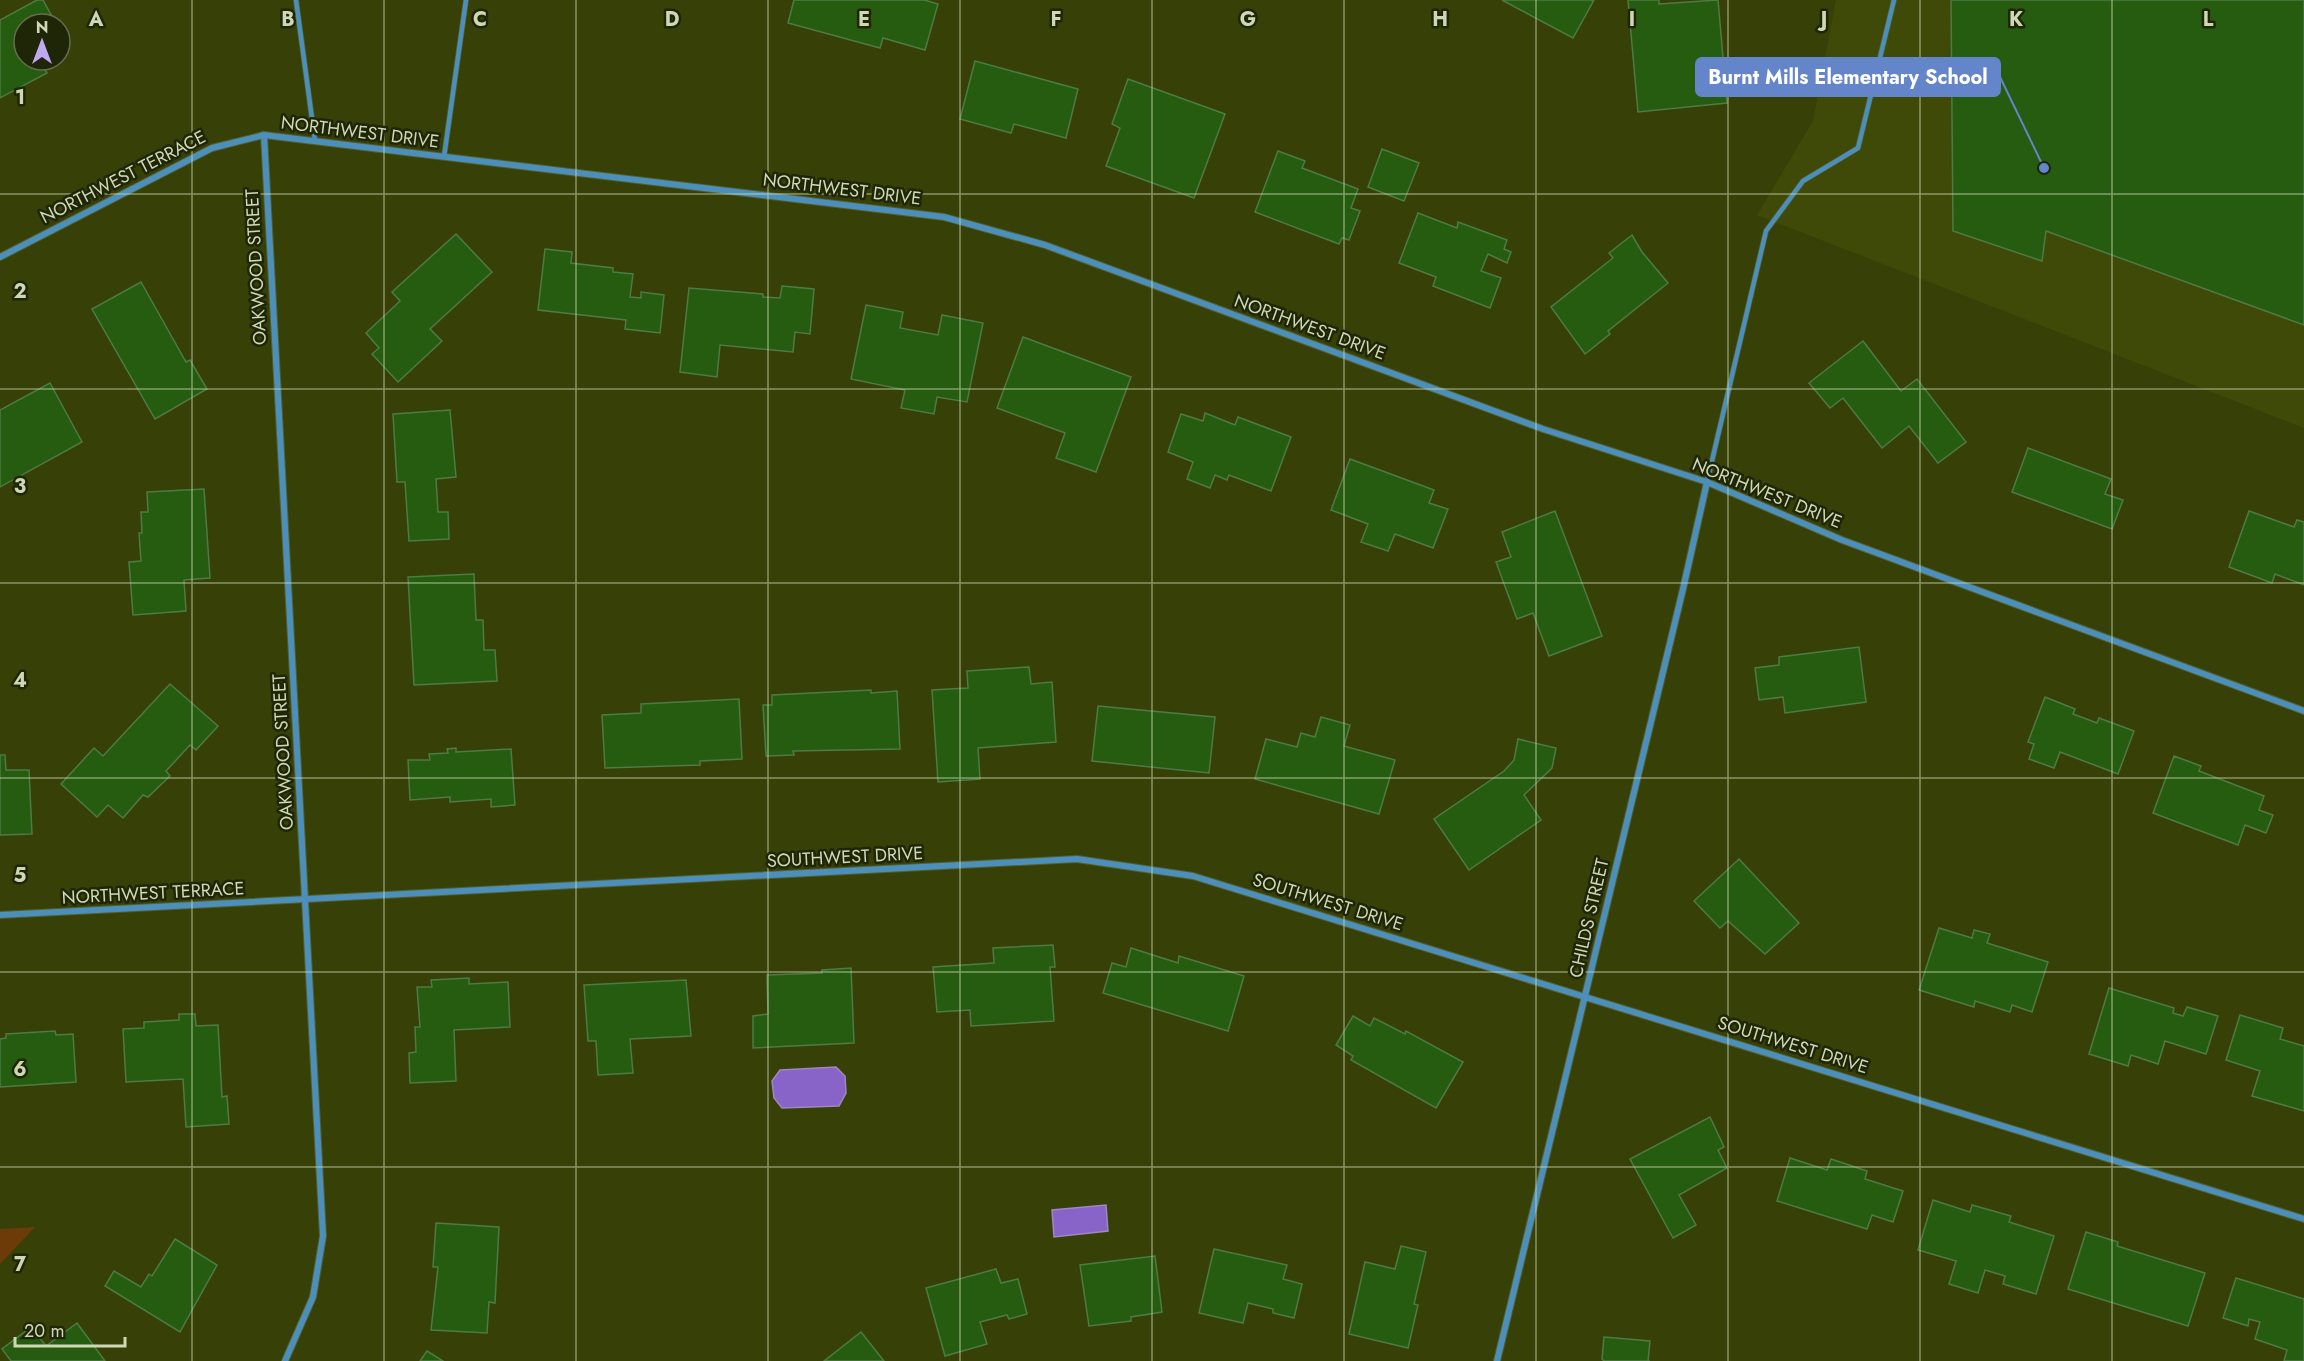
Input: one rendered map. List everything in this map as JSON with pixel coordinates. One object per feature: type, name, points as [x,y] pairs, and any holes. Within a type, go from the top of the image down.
[{"type":"street","name":"NORTHWEST DRIVE","points":[[264,135],[944,217],[1045,244],[1543,429],[1707,482],[1842,540],[2304,711]]},
{"type":"street","name":"NORTHWEST TERRACE","points":[[0,257],[212,147],[264,135]]},
{"type":"street","name":"OAKWOOD STREET","points":[[264,135],[307,901],[323,1236],[313,1297],[285,1361]]},
{"type":"street","name":"CHILDS STREET","points":[[1497,1361],[1707,482]]},
{"type":"street","name":"SOUTHWEST DRIVE","points":[[307,901],[1077,859],[1193,876],[2304,1219]]},
{"type":"street","name":"NORTHWEST TERRACE","points":[[0,915],[307,901]]},
{"type":"lane","points":[[296,0],[315,141]]},
{"type":"lane","points":[[444,157],[466,0]]},
{"type":"lane","points":[[1707,482],[1766,231],[1803,181],[1858,148],[1894,0]]},
{"type":"shaded area","points":[[1836,0],[2304,0],[2304,428],[1757,215],[1813,121]]},
{"type":"shaded area","points":[[836,1067],[845,1076],[846,1093],[839,1106],[782,1108],[774,1098],[772,1081],[780,1070]]},
{"type":"shaded area","points":[[1106,1205],[1108,1231],[1054,1237],[1052,1210]]},
{"type":"shaded area","points":[[35,1227],[0,1264],[0,1229]]},
{"type":"building","points":[[37,0],[43,0],[50,12],[15,12]]},
{"type":"building","points":[[794,0],[924,0],[938,4],[925,50],[883,38],[880,48],[788,23]]},
{"type":"building","points":[[1502,0],[1594,0],[1573,38]]},
{"type":"building","points":[[1628,0],[1659,0],[1659,4],[1718,0],[1727,103],[1638,112]]},
{"type":"building","points":[[1951,0],[2304,0],[2304,325],[2046,231],[2042,261],[1953,231]]},
{"type":"building","points":[[12,14],[12,72],[47,73],[0,98],[0,20]]},
{"type":"building","points":[[975,61],[1078,89],[1066,138],[1014,124],[1011,133],[960,119]]},
{"type":"building","points":[[1128,79],[1225,114],[1194,198],[1106,166],[1120,128],[1112,124]]},
{"type":"building","points":[[1382,149],[1419,163],[1404,201],[1368,187]]},
{"type":"building","points":[[1278,151],[1305,161],[1302,168],[1358,189],[1351,208],[1360,211],[1349,240],[1342,238],[1339,244],[1255,212]]},
{"type":"building","points":[[1418,213],[1457,228],[1458,222],[1507,240],[1504,249],[1511,252],[1507,263],[1488,254],[1481,271],[1501,278],[1490,308],[1433,286],[1436,277],[1399,263]]},
{"type":"building","points":[[456,234],[492,272],[430,329],[442,341],[398,382],[372,354],[379,348],[366,333],[400,301],[392,292]]},
{"type":"building","points":[[1632,235],[1642,252],[1668,283],[1608,331],[1610,334],[1585,354],[1551,307],[1613,258],[1609,253]]},
{"type":"building","points":[[545,249],[572,252],[571,263],[613,268],[613,272],[633,274],[630,297],[641,298],[641,292],[664,295],[660,333],[625,329],[626,320],[538,310]]},
{"type":"building","points":[[141,282],[186,362],[190,360],[207,389],[155,419],[92,309]]},
{"type":"building","points":[[782,286],[814,289],[810,334],[795,332],[793,352],[720,345],[717,377],[680,372],[689,288],[763,294],[763,297],[780,298]]},
{"type":"building","points":[[866,305],[903,312],[900,328],[938,335],[942,315],[983,323],[967,402],[937,397],[934,414],[901,408],[905,390],[851,379]]},
{"type":"building","points":[[1023,337],[1131,377],[1096,472],[1056,458],[1065,433],[997,408]]},
{"type":"building","points":[[1863,341],[1901,391],[1917,379],[1966,442],[1938,463],[1909,426],[1882,448],[1843,398],[1830,408],[1809,383]]},
{"type":"building","points":[[50,383],[82,442],[0,487],[0,410]]},
{"type":"building","points":[[450,410],[456,477],[436,479],[438,512],[448,512],[449,539],[409,541],[405,482],[397,482],[393,414]]},
{"type":"building","points":[[1205,413],[1235,425],[1238,417],[1291,437],[1271,491],[1229,475],[1227,480],[1215,475],[1210,488],[1187,479],[1193,462],[1168,452],[1181,414],[1203,421]]},
{"type":"building","points":[[2028,448],[2111,479],[2105,494],[2123,500],[2112,529],[2012,492]]},
{"type":"building","points":[[1350,459],[1434,490],[1429,503],[1448,509],[1433,548],[1395,534],[1388,551],[1361,542],[1368,524],[1331,510]]},
{"type":"building","points":[[204,489],[210,578],[184,580],[186,611],[133,615],[129,562],[141,561],[139,533],[142,533],[141,512],[148,512],[147,492]]},
{"type":"building","points":[[1555,511],[1602,636],[1549,656],[1533,613],[1517,619],[1496,562],[1511,557],[1502,532]]},
{"type":"building","points":[[2249,511],[2294,527],[2297,520],[2304,522],[2304,585],[2275,574],[2272,583],[2229,567]]},
{"type":"building","points":[[474,574],[476,620],[483,620],[484,650],[495,650],[497,681],[414,685],[408,577]]},
{"type":"building","points":[[1859,647],[1866,702],[1785,713],[1783,697],[1759,700],[1755,668],[1779,665],[1779,657]]},
{"type":"building","points":[[1029,667],[1031,684],[1052,682],[1056,742],[978,748],[980,779],[938,782],[932,690],[968,688],[967,671]]},
{"type":"building","points":[[170,684],[218,726],[196,750],[190,745],[166,771],[170,776],[148,797],[143,795],[123,818],[108,805],[97,817],[61,784],[94,748],[103,756]]},
{"type":"building","points":[[871,690],[871,693],[897,691],[900,749],[793,751],[794,755],[766,756],[763,705],[772,705],[772,695]]},
{"type":"building","points":[[2045,697],[2075,709],[2073,714],[2097,723],[2099,718],[2134,731],[2118,774],[2060,752],[2054,768],[2029,759],[2034,744],[2028,742]]},
{"type":"building","points":[[739,699],[742,759],[700,761],[700,765],[605,768],[602,715],[641,713],[641,704]]},
{"type":"building","points":[[1098,706],[1215,717],[1209,773],[1092,761]]},
{"type":"building","points":[[1321,717],[1350,725],[1344,746],[1395,760],[1379,814],[1255,779],[1266,739],[1297,747],[1301,733],[1315,737]]},
{"type":"building","points":[[1518,739],[1556,748],[1552,768],[1524,795],[1541,820],[1469,870],[1434,819],[1504,771],[1514,760]]},
{"type":"building","points":[[456,748],[456,752],[511,749],[515,805],[491,807],[491,799],[450,802],[450,797],[410,800],[408,760],[430,760],[429,754],[448,753],[447,749]]},
{"type":"building","points":[[0,755],[5,755],[6,770],[29,770],[32,834],[0,835]]},
{"type":"building","points":[[2174,756],[2201,766],[2199,771],[2264,796],[2259,810],[2273,815],[2266,833],[2245,825],[2238,845],[2153,813]]},
{"type":"building","points":[[1739,859],[1799,923],[1765,954],[1728,921],[1720,928],[1694,901]]},
{"type":"building","points":[[1939,928],[1972,938],[1974,930],[1990,934],[1987,943],[2048,962],[2032,1012],[2012,1005],[2010,1012],[1975,1001],[1974,1007],[1919,990]]},
{"type":"building","points":[[1053,945],[1055,967],[1050,967],[1054,1021],[971,1026],[970,1010],[937,1012],[933,967],[994,963],[993,948]]},
{"type":"building","points":[[1131,948],[1178,963],[1179,956],[1244,976],[1228,1031],[1103,993],[1112,963],[1126,967]]},
{"type":"building","points":[[851,968],[854,1043],[753,1048],[753,1016],[768,1014],[767,975],[822,973],[822,970]]},
{"type":"building","points":[[469,978],[469,984],[508,982],[510,1027],[454,1030],[456,1081],[410,1083],[409,1053],[416,1052],[415,1027],[420,1027],[417,987],[432,987],[431,980]]},
{"type":"building","points":[[686,980],[691,1036],[630,1039],[633,1073],[598,1075],[596,1041],[588,1041],[584,985]]},
{"type":"building","points":[[2109,988],[2174,1008],[2173,1013],[2183,1016],[2187,1007],[2218,1016],[2206,1054],[2165,1041],[2158,1064],[2131,1055],[2128,1066],[2089,1054]]},
{"type":"building","points":[[179,1014],[195,1014],[196,1026],[218,1025],[222,1097],[227,1096],[229,1124],[186,1127],[183,1079],[126,1082],[123,1029],[144,1028],[144,1022],[179,1020]]},
{"type":"building","points":[[2240,1015],[2283,1028],[2280,1039],[2304,1046],[2304,1111],[2252,1096],[2260,1071],[2226,1060]]},
{"type":"building","points":[[1353,1016],[1370,1026],[1374,1018],[1405,1034],[1406,1031],[1463,1062],[1436,1108],[1351,1060],[1353,1056],[1336,1045]]},
{"type":"building","points":[[55,1031],[56,1035],[73,1034],[76,1082],[0,1087],[0,1039],[6,1038],[6,1034]]},
{"type":"building","points":[[1710,1117],[1724,1147],[1718,1150],[1727,1168],[1679,1195],[1696,1225],[1673,1238],[1630,1159]]},
{"type":"building","points":[[1790,1158],[1827,1170],[1831,1159],[1867,1171],[1865,1179],[1903,1191],[1893,1222],[1872,1215],[1867,1229],[1777,1201]]},
{"type":"building","points":[[1933,1200],[1970,1212],[1972,1205],[2011,1216],[2009,1222],[2054,1236],[2036,1294],[2003,1284],[2005,1276],[1985,1270],[1978,1293],[1949,1284],[1956,1261],[1918,1250]]},
{"type":"building","points":[[436,1223],[499,1227],[495,1303],[489,1302],[487,1333],[431,1330],[438,1267],[433,1267]]},
{"type":"building","points":[[2086,1232],[2118,1242],[2117,1246],[2205,1273],[2188,1326],[2068,1289]]},
{"type":"building","points":[[175,1239],[217,1265],[180,1332],[105,1286],[114,1271],[141,1287],[149,1274],[152,1276]]},
{"type":"building","points":[[1401,1246],[1426,1252],[1414,1304],[1418,1305],[1408,1348],[1349,1334],[1365,1262],[1395,1269]]},
{"type":"building","points":[[1214,1249],[1287,1265],[1283,1279],[1302,1284],[1294,1318],[1273,1313],[1273,1309],[1248,1303],[1243,1323],[1199,1313]]},
{"type":"building","points":[[1155,1256],[1162,1312],[1131,1317],[1131,1321],[1089,1326],[1080,1265]]},
{"type":"building","points":[[996,1269],[1001,1283],[1018,1279],[1027,1314],[1009,1319],[1007,1315],[980,1322],[987,1344],[945,1356],[926,1288]]},
{"type":"building","points":[[2236,1278],[2304,1299],[2304,1361],[2284,1361],[2287,1350],[2255,1339],[2260,1322],[2249,1319],[2248,1326],[2223,1318]]},
{"type":"building","points":[[77,1323],[105,1361],[11,1361],[2,1349],[31,1327],[46,1346]]},
{"type":"building","points":[[861,1332],[884,1361],[824,1361]]},
{"type":"building","points":[[1604,1337],[1650,1341],[1648,1361],[1604,1361],[1602,1359]]},
{"type":"building","points":[[427,1351],[443,1361],[420,1361]]},
{"type":"place","name":"Burnt Mills Elementary School","points":[[2044,168]]}]
